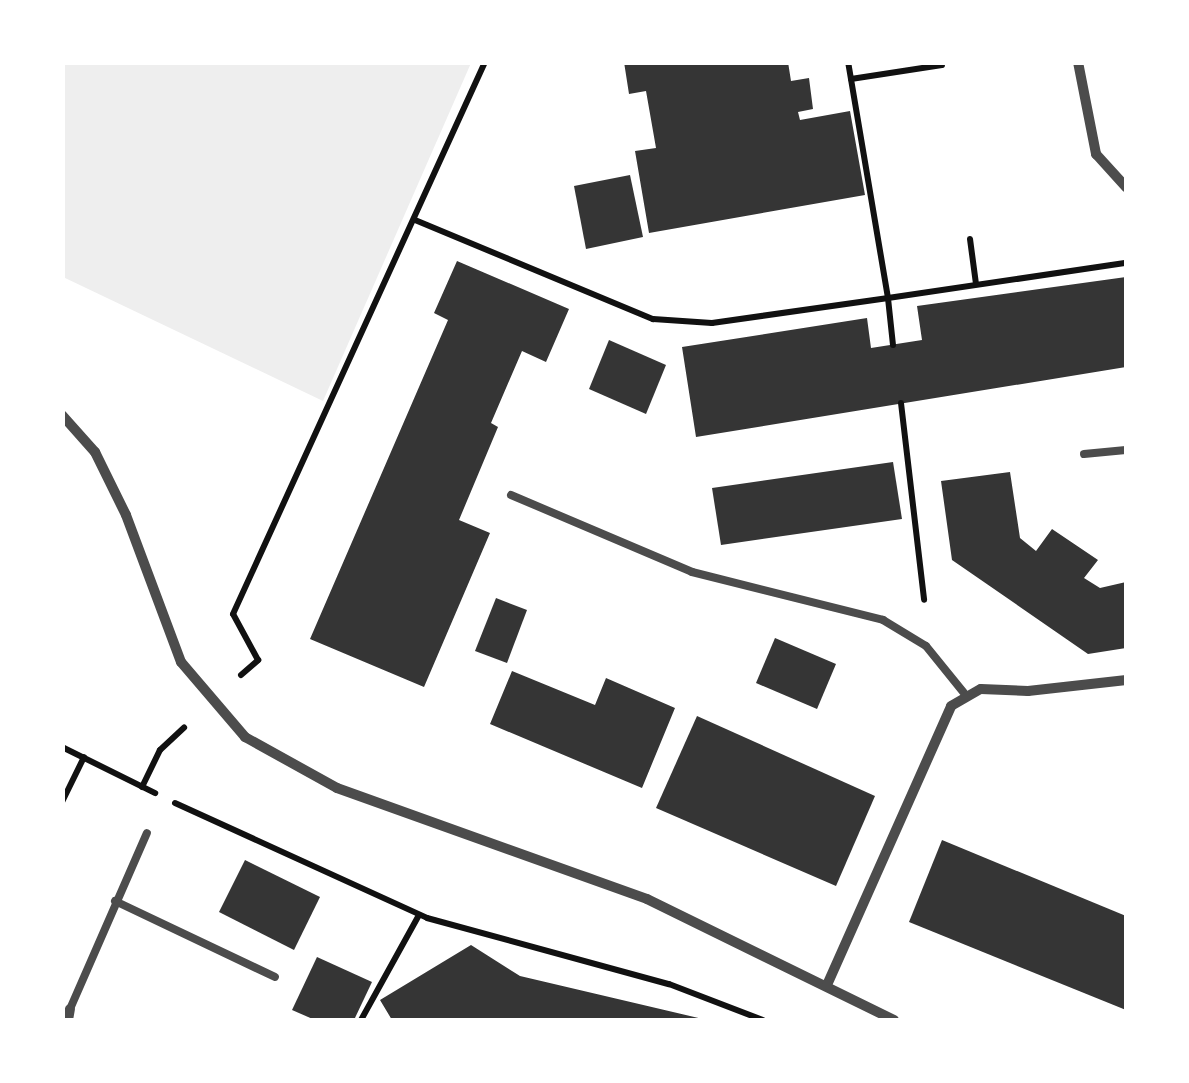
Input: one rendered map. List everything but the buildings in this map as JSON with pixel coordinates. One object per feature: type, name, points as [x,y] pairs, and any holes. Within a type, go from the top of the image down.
[{"type":"street","points":[[1078,62],[1096,154],[1126,187]]},
{"type":"street","points":[[62,415],[94,452],[126,515],[167,634],[210,703],[246,737],[316,780],[647,900],[827,984],[894,1020]]},
{"type":"street","points":[[827,984],[938,727],[964,694],[1126,680]]},
{"type":"lane","points":[[1084,454],[1126,450]]},
{"type":"lane","points":[[511,494],[692,572],[883,620],[926,646],[964,694]]},
{"type":"lane","points":[[69,1015],[115,901],[148,833]]},
{"type":"lane","points":[[115,901],[275,977]]},
{"type":"path","points":[[142,787],[160,750],[258,660],[234,614],[485,62]]},
{"type":"path","points":[[848,62],[893,345]]},
{"type":"path","points":[[850,79],[942,65]]},
{"type":"path","points":[[415,220],[653,319],[712,323],[1126,263]]},
{"type":"path","points":[[970,239],[976,284]]},
{"type":"path","points":[[901,404],[923,559],[926,646]]},
{"type":"path","points":[[62,747],[318,874],[419,915],[669,984],[763,1020]]},
{"type":"path","points":[[62,802],[84,757]]},
{"type":"path","points":[[361,1020],[419,915]]},
{"type":"shaded area","points":[[62,63],[471,63],[323,401],[63,277]]}]
